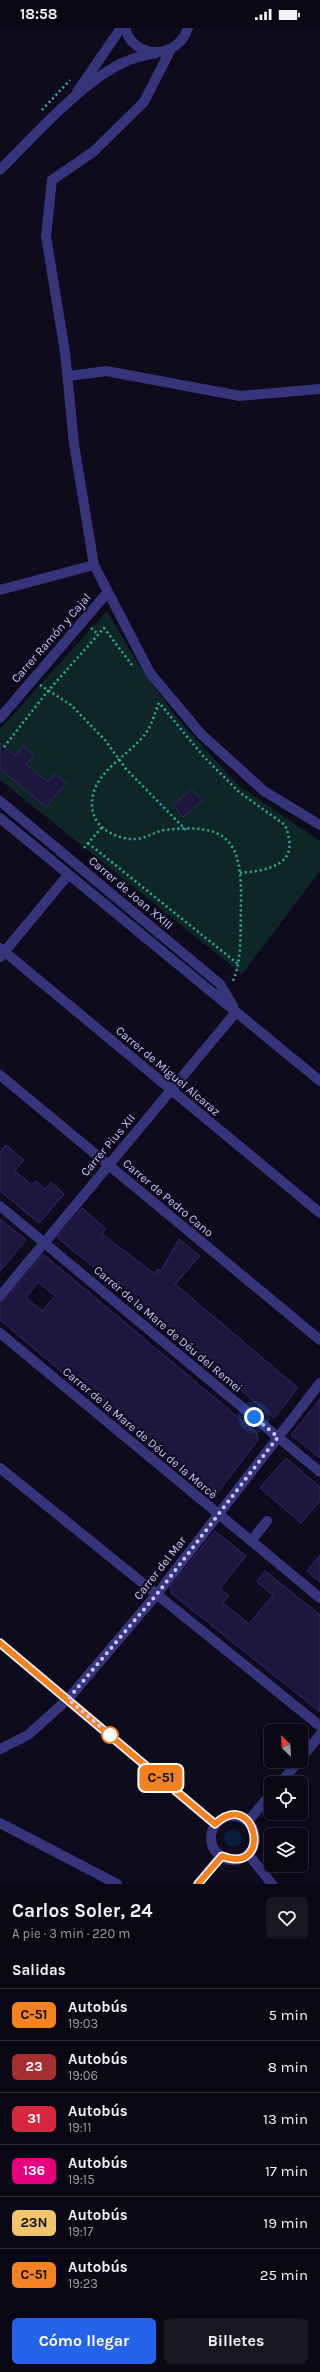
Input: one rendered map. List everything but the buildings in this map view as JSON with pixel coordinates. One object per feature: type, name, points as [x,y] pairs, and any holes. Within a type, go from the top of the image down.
[{"type":"street","points":[[70,101],[121,28]]},
{"type":"street","points":[[125,28],[131,41],[138,47],[156,53]]},
{"type":"street","points":[[0,170],[70,101],[109,71],[127,61],[171,49],[180,43],[188,28]]},
{"type":"street","points":[[171,49],[144,102],[93,152],[52,180],[46,236],[69,376],[74,444],[94,565],[107,593],[150,674],[201,734],[264,791],[320,825]]},
{"type":"street","points":[[69,376],[106,370],[240,396],[320,389]]},
{"type":"street","points":[[0,590],[94,565]]},
{"type":"street","name":"Carrer Ramón y Cajal","points":[[0,718],[107,593]]},
{"type":"street","name":"Carrer de Joan XXIII","points":[[0,801],[220,984],[236,1012]]},
{"type":"street","name":"Carrer de Joan XXIII","points":[[0,818],[320,1081]]},
{"type":"street","points":[[2,952],[68,875]]},
{"type":"street","name":"Carrer de Miguel Alcaraz","points":[[2,952],[320,1214]]},
{"type":"street","name":"Carrer Pius XII","points":[[0,1296],[236,1012]]},
{"type":"street","name":"Carrer de Pedro Cano","points":[[0,1075],[320,1340]]},
{"type":"street","name":"Carrer de la Mare de Déu del Remei","points":[[0,1206],[320,1472]]},
{"type":"street","name":"Carrer de la Mare de Déu de la Mercè","points":[[0,1333],[320,1598]]},
{"type":"street","name":"Carrer del Mar","points":[[0,1749],[28,1735],[68,1699],[157,1594],[320,1383]]},
{"type":"street","points":[[0,1468],[320,1726]]},
{"type":"street","points":[[250,1541],[267,1521]]},
{"type":"street","points":[[0,1643],[215,1824]]},
{"type":"street","points":[[308,1750],[320,1736]]},
{"type":"street","points":[[286,1776],[293,1768]]},
{"type":"street","points":[[248,1821],[264,1802]]},
{"type":"street","points":[[235,1815],[248,1821],[253,1827],[256,1837],[254,1846],[248,1854],[240,1859],[230,1860],[216,1852],[211,1838],[215,1824],[227,1816],[235,1815]]},
{"type":"street","points":[[0,1823],[117,1884]]},
{"type":"street","points":[[248,1854],[272,1884]]},
{"type":"street","points":[[198,1884],[222,1856]]},
{"type":"path","points":[[41,111],[72,78]]},
{"type":"path","points":[[4,747],[47,692],[104,628],[134,667]]},
{"type":"path","points":[[40,685],[47,692],[71,705],[105,740],[119,760],[186,830]]},
{"type":"path","points":[[155,697],[204,758],[239,792],[285,825],[290,848],[286,858],[273,867],[240,873]]},
{"type":"path","points":[[159,703],[147,732],[95,787],[92,801],[93,813],[107,832],[129,839],[145,838],[165,830],[186,830],[217,833],[228,840],[236,851],[240,873],[238,970],[226,995]]},
{"type":"path","points":[[84,848],[102,827]]},
{"type":"path","points":[[88,843],[238,964]]},
{"type":"green space","points":[[107,611],[142,670],[178,719],[238,785],[320,841],[320,871],[242,974],[0,780],[0,729]]},
{"type":"water","points":[[233,1829],[239,1832],[242,1838],[239,1844],[233,1847],[227,1844],[224,1838],[227,1832]]},
{"type":"bus line","name":"C-51","points":[[0,1643],[215,1824],[227,1816],[235,1815],[248,1821],[253,1827],[256,1837],[254,1846],[248,1854],[240,1859],[230,1860],[222,1856],[198,1884]]},
{"type":"route","points":[[110,1735],[68,1699],[157,1594],[278,1437],[254,1417]]}]
